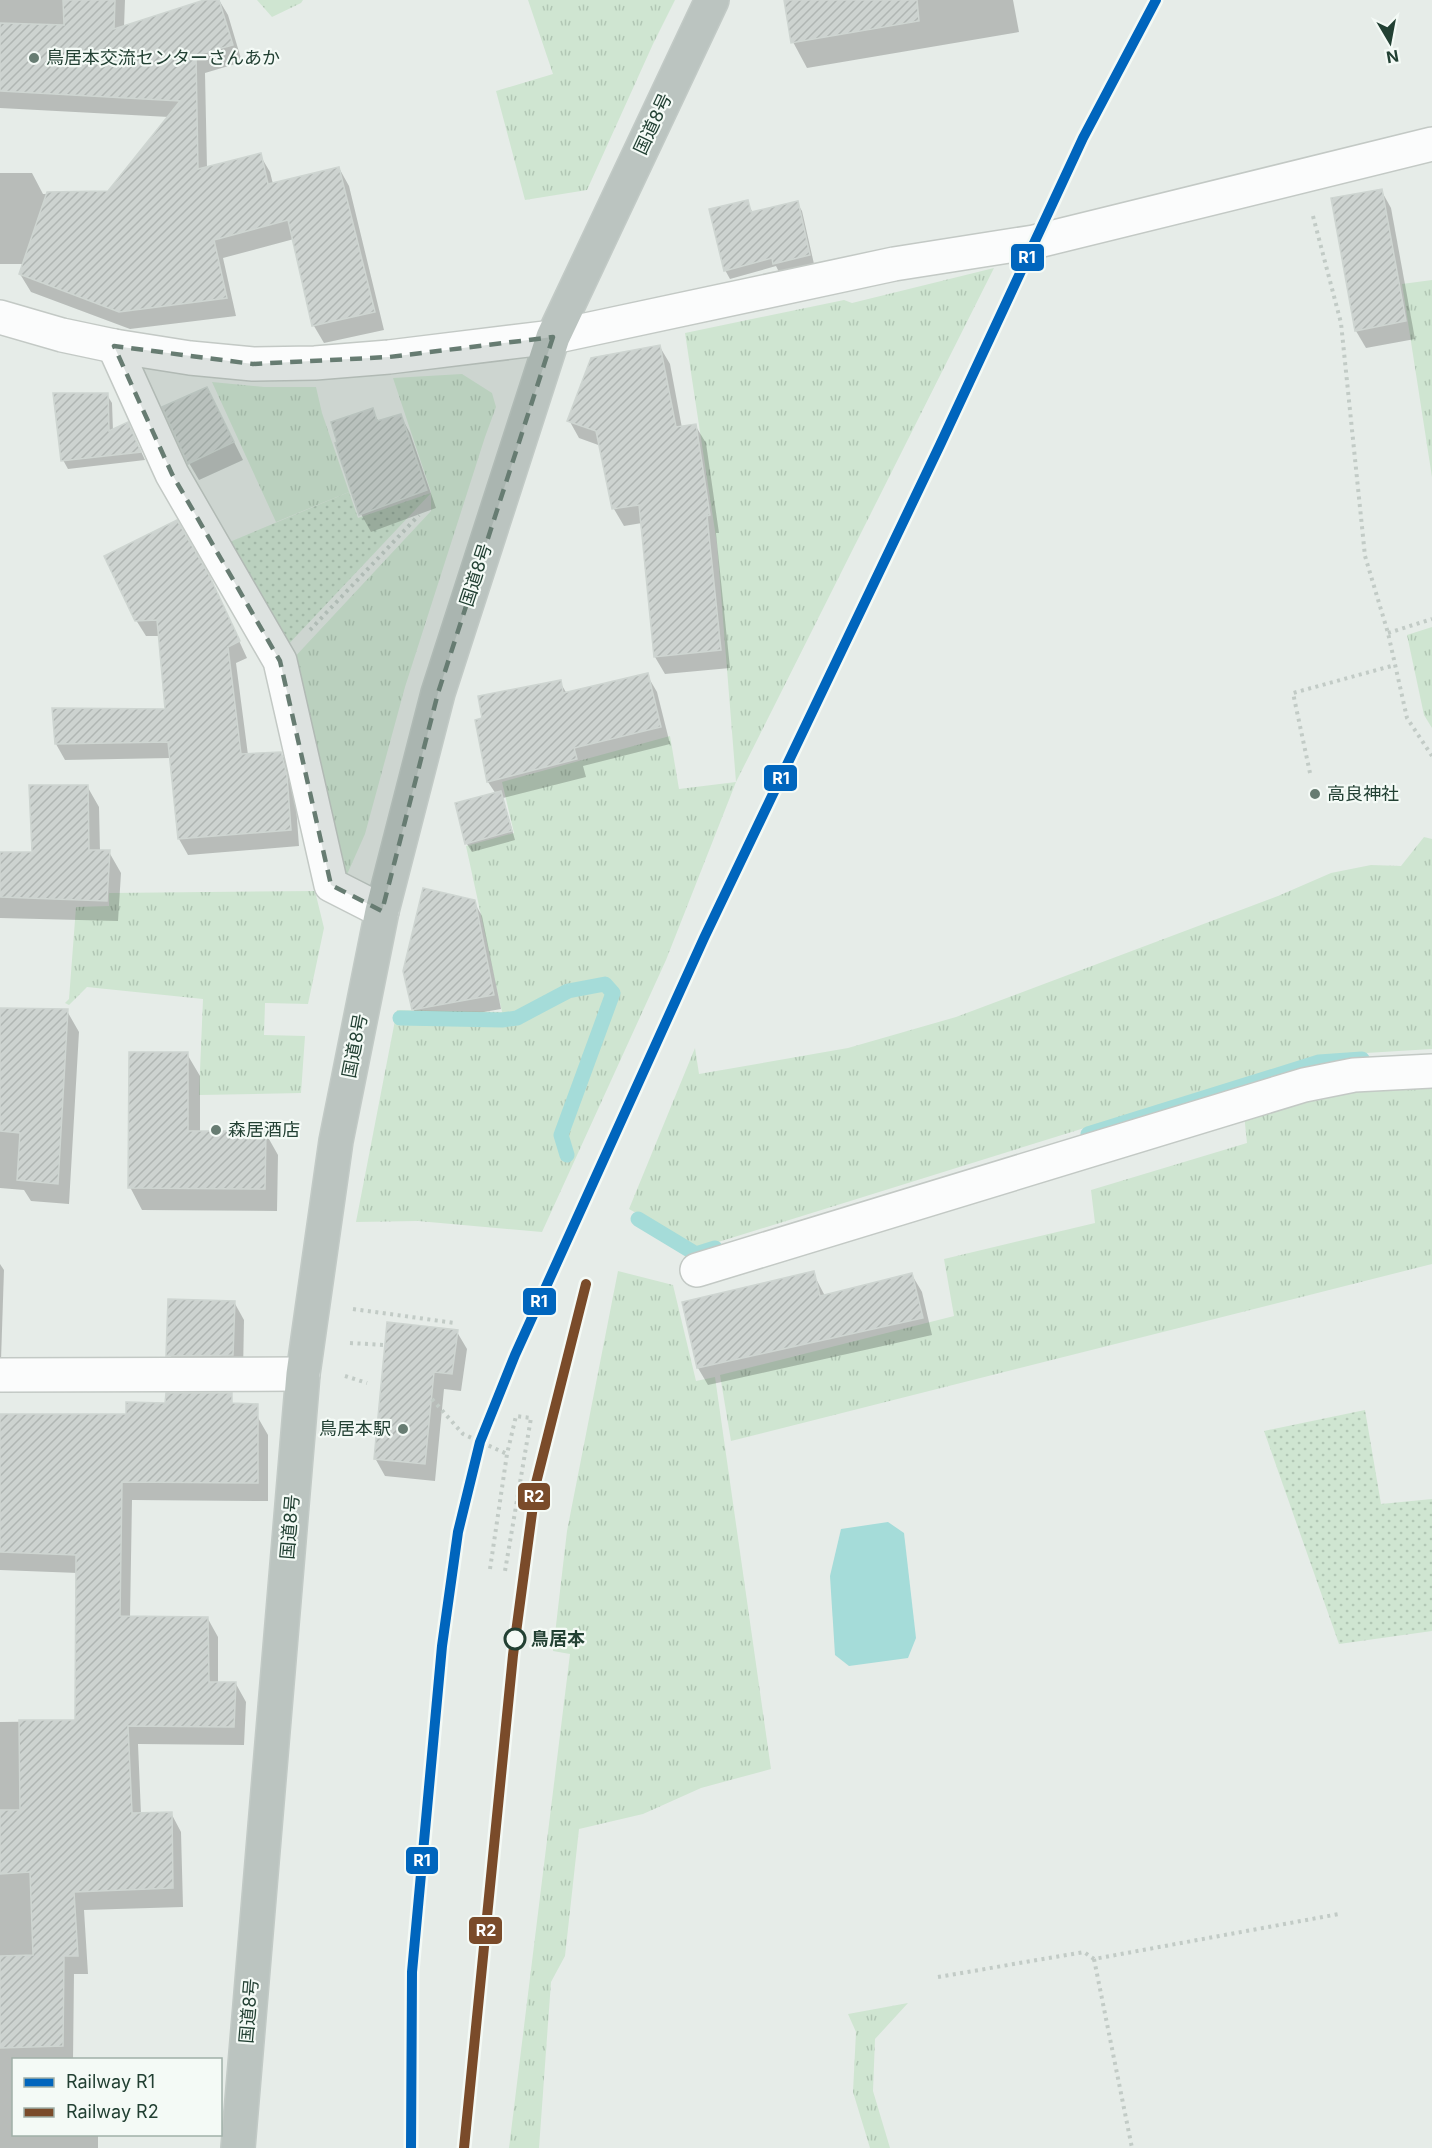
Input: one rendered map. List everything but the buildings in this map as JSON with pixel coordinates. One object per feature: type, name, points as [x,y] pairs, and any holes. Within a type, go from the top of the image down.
[{"type":"highway","name":"国道8号","points":[[238,2148],[303,1374],[336,1141],[382,911],[438,693],[553,337],[712,0]]},
{"type":"street","points":[[0,317],[62,335],[190,358],[253,364],[315,363],[389,357],[553,337],[894,264],[1034,242],[1432,144]]},
{"type":"street","points":[[114,346],[172,474],[280,661],[331,885],[382,911]]},
{"type":"street","points":[[697,1270],[1304,1085],[1354,1075],[1432,1071]]},
{"type":"street","points":[[0,1375],[303,1374]]},
{"type":"path","points":[[1303,176],[1341,323],[1365,556],[1388,633],[1407,718],[1432,756]]},
{"type":"path","points":[[280,661],[419,515]]},
{"type":"path","points":[[1388,633],[1432,619]]},
{"type":"path","points":[[1310,773],[1293,693],[1395,665]]},
{"type":"path","points":[[347,1309],[455,1323]]},
{"type":"path","points":[[344,1343],[385,1345]]},
{"type":"path","points":[[340,1375],[367,1383]]},
{"type":"path","points":[[432,1399],[463,1434],[507,1454]]},
{"type":"path","points":[[489,1569],[507,1454],[516,1416],[531,1418],[504,1571]]},
{"type":"path","points":[[1094,1959],[1339,1914]]},
{"type":"path","points":[[938,1977],[1084,1952],[1094,1959],[1132,2148]]},
{"type":"highlighted area","points":[[553,337],[438,693],[382,911],[331,885],[280,661],[172,474],[114,346],[253,364],[389,357]]},
{"type":"green space","points":[[257,0],[303,0],[272,17]]},
{"type":"green space","points":[[528,0],[675,0],[587,190],[525,200],[496,91],[553,74]]},
{"type":"green space","points":[[994,268],[736,782],[717,544],[685,333],[844,300],[852,303]]},
{"type":"green space","points":[[1432,280],[1432,477],[1402,284]]},
{"type":"green space","points":[[462,374],[492,393],[496,407],[405,687],[365,834],[345,879],[291,661],[431,511],[431,492],[393,378]]},
{"type":"green space","points":[[212,382],[264,387],[316,387],[322,413],[349,492],[276,522]]},
{"type":"green space","points":[[349,492],[358,518],[431,493],[284,649],[220,546]]},
{"type":"green space","points":[[1432,627],[1432,728],[1424,715],[1407,635]]},
{"type":"green space","points":[[670,736],[679,789],[736,782],[666,960],[542,1232],[418,1221],[356,1222],[397,1010],[502,1012],[466,846],[514,833],[502,782]]},
{"type":"green space","points":[[1424,837],[1432,839],[1432,1049],[1316,1056],[699,1248],[629,1209],[695,1048],[699,1074],[848,1048],[956,1017],[1278,896],[1331,873],[1371,865],[1401,866]]},
{"type":"green space","points":[[315,891],[324,928],[308,1004],[265,1003],[264,1035],[305,1036],[301,1093],[199,1095],[203,999],[87,987],[69,1005],[65,1003],[69,999],[76,907],[109,906],[109,893]]},
{"type":"green space","points":[[1432,1080],[1432,1264],[731,1441],[720,1375],[954,1316],[944,1259],[1095,1223],[1091,1190],[1247,1143],[1244,1114],[1304,1095]]},
{"type":"green space","points":[[618,1271],[673,1285],[696,1381],[715,1377],[771,1769],[701,1788],[643,1814],[579,1829],[565,1956],[551,1982],[539,2148],[509,2148],[570,1654],[553,1651],[567,1531]]},
{"type":"green space","points":[[1365,1410],[1381,1504],[1432,1499],[1432,1631],[1339,1644],[1264,1431]]},
{"type":"green space","points":[[908,2003],[875,2039],[873,2091],[890,2148],[870,2148],[853,2092],[856,2032],[848,2014]]},
{"type":"water","points":[[888,1522],[904,1533],[916,1638],[908,1658],[849,1666],[835,1655],[830,1576],[841,1529]]},
{"type":"waterway","points":[[400,1018],[502,1020],[517,1018],[568,991],[605,984],[613,993],[561,1135],[567,1155]]},
{"type":"waterway","points":[[1088,1134],[1319,1062],[1362,1059]]},
{"type":"waterway","points":[[638,1219],[696,1254],[715,1248]]},
{"type":"rail line","name":"R1","points":[[411,2148],[412,1972],[442,1646],[458,1532],[480,1442],[515,1355],[704,938],[940,445],[1083,138],[1156,0]]},
{"type":"rail line","name":"R2","points":[[464,2148],[513,1655],[536,1483],[586,1284]]},
{"type":"place","name":"鳥居本交流センターさんあか","points":[[34,58]]},
{"type":"place","name":"高良神社","points":[[1315,794]]},
{"type":"place","name":"森居酒店","points":[[216,1130]]},
{"type":"place","name":"鳥居本駅","points":[[403,1429]]},
{"type":"place","name":"鳥居本","points":[[515,1639]]}]
